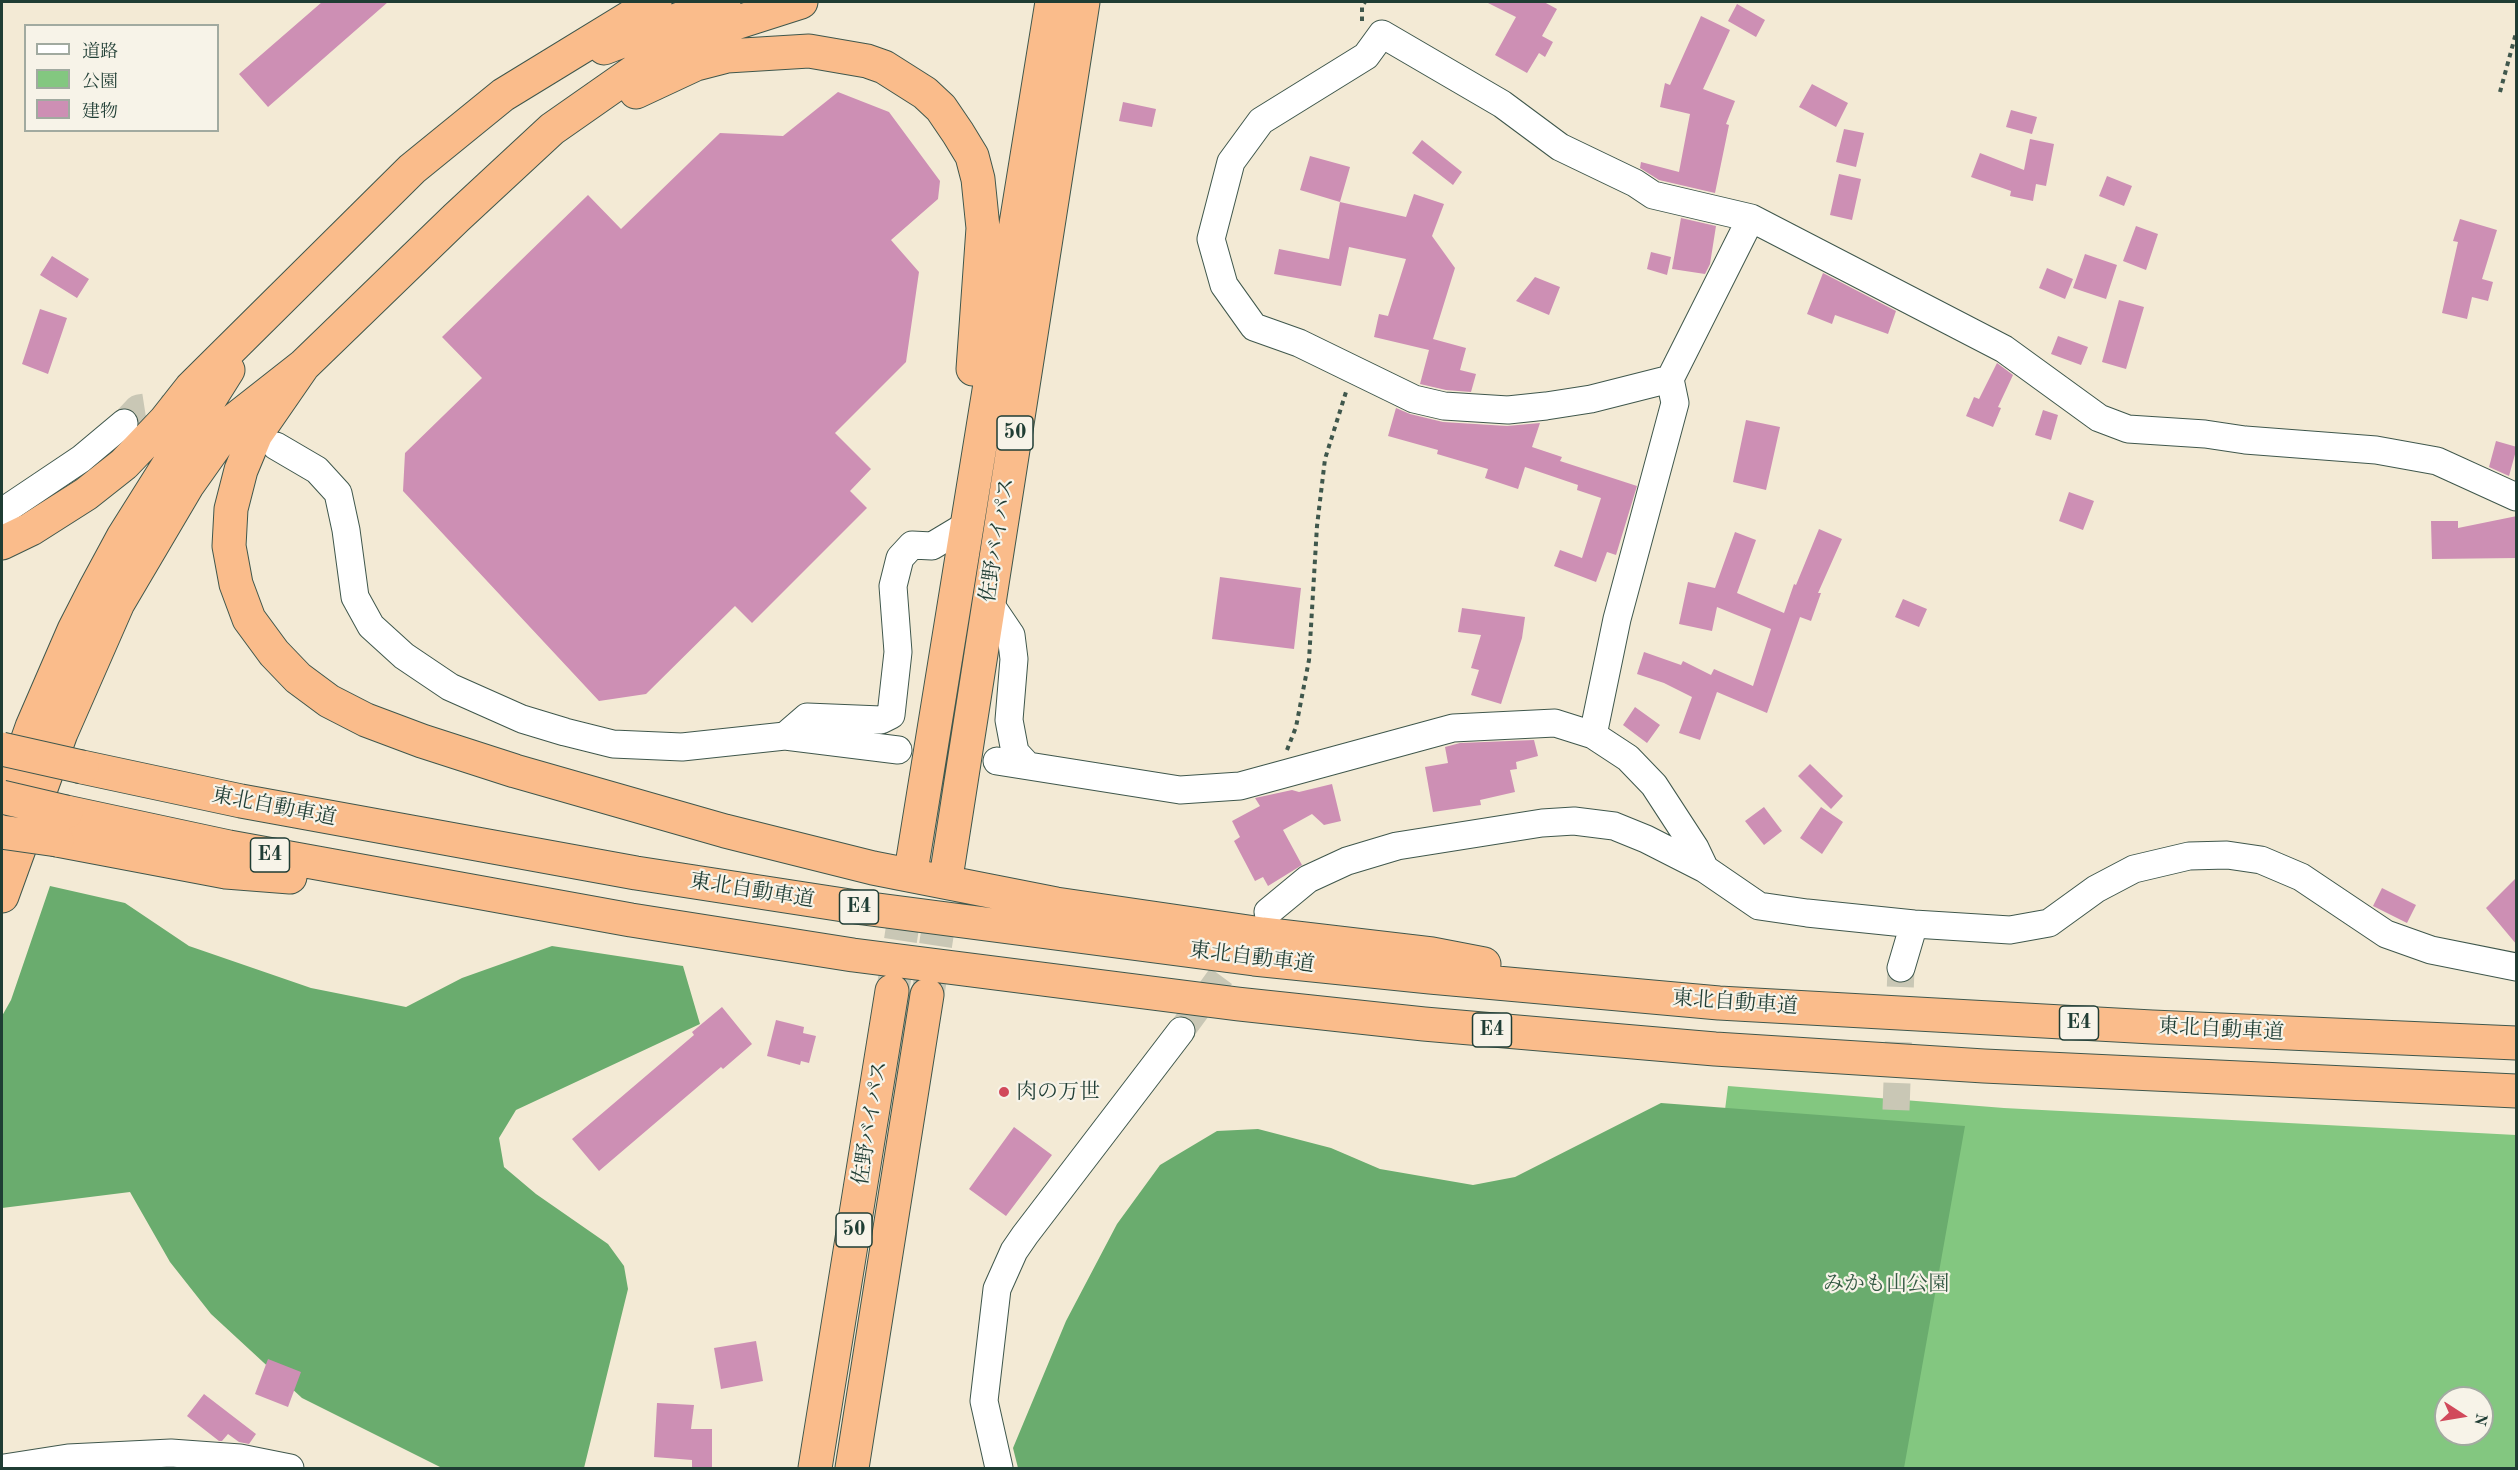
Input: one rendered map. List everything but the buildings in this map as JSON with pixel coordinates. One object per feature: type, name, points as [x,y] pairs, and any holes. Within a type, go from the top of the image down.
[{"type":"highway","points":[[2,543],[32,529],[86,494],[124,464],[165,421],[191,388],[412,169],[503,95],[655,2]]},
{"type":"highway","points":[[552,66],[635,38],[725,2]]},
{"type":"highway","points":[[2,896],[61,733],[118,603],[187,486],[233,421],[303,366],[552,129],[652,59],[704,33],[801,2]]},
{"type":"highway","name":"佐野バイパス","points":[[913,859],[1052,2]]},
{"type":"highway","name":"佐野バイパス","points":[[948,865],[1083,2]]},
{"type":"highway","points":[[1026,363],[1059,264],[1101,2]]},
{"type":"highway","points":[[552,129],[696,64],[750,53],[808,51],[867,61],[904,78],[925,93],[941,108],[972,156],[981,201],[983,255],[971,391],[975,476]]},
{"type":"highway","points":[[2,812],[41,706],[96,587],[123,537],[256,326]]},
{"type":"highway","points":[[303,366],[256,434],[241,470],[231,509],[229,546],[237,584],[249,619],[274,653],[298,678],[329,701],[366,720],[432,744],[593,795],[884,870],[1056,904],[1262,934],[1432,954],[1643,996]]},
{"type":"highway","name":"東北自動車道","points":[[2,749],[241,801],[483,847],[852,906],[1254,959],[1643,996],[1854,1011],[2517,1043]]},
{"type":"highway","points":[[2,798],[62,826]]},
{"type":"highway","points":[[2,832],[62,826]]},
{"type":"highway","name":"E4","points":[[62,826],[226,872],[474,893],[853,955],[1226,1002],[1424,1024],[1862,1059],[2517,1091]]},
{"type":"highway","name":"佐野バイパス","points":[[815,1468],[892,991]]},
{"type":"highway","name":"佐野バイパス","points":[[852,1468],[927,995]]},
{"type":"street","points":[[1670,379],[1590,399],[1508,410],[1444,406],[1414,399],[1299,343],[1254,327],[1224,285],[1210,239],[1231,162],[1261,121],[1366,56],[1382,34],[1502,104],[1560,147],[1635,183],[1653,195],[1751,218],[2004,350],[2099,418],[2128,429],[2376,450],[2437,461],[2517,497]]},
{"type":"street","points":[[1593,735],[1617,619],[1675,403],[1670,379],[1751,218]]},
{"type":"street","points":[[2,512],[81,459],[124,423]]},
{"type":"street","points":[[276,446],[317,470],[338,493],[346,530],[355,597],[371,626],[404,656],[450,687],[522,719],[613,744],[682,747],[785,736],[898,750]]},
{"type":"street","points":[[785,736],[807,717],[881,720],[891,715],[898,652],[893,586],[900,558],[912,545],[932,546],[967,525]]},
{"type":"street","points":[[988,601],[1011,635],[1014,658],[1009,720],[1015,752],[1027,765]]},
{"type":"street","points":[[998,761],[1180,790],[1240,786],[1453,728],[1556,723],[1593,735],[1628,758],[1654,785],[1695,848],[1705,869]]},
{"type":"street","points":[[1268,912],[1308,879],[1347,861],[1397,846],[1574,820],[1614,826],[1646,839],[1705,869],[1759,906],[1807,914],[2010,930],[2049,923],[2096,889],[2134,868],[2189,856],[2227,855],[2261,860],[2301,877],[2386,934],[2431,950],[2517,967]]},
{"type":"street","points":[[1901,968],[1914,924]]},
{"type":"street","points":[[999,1468],[984,1401],[988,1348],[997,1289],[1014,1251],[1025,1235],[1181,1031]]},
{"type":"street","points":[[4,1468],[68,1458],[171,1453],[240,1458],[290,1468]]},
{"type":"path","points":[[2500,92],[2517,33]]},
{"type":"path","points":[[1275,778],[1296,727],[1309,660],[1317,526],[1325,459],[1353,368]]},
{"type":"green space","points":[[50,886],[125,903],[189,946],[311,988],[406,1007],[462,978],[552,946],[683,966],[700,1024],[516,1110],[499,1138],[504,1167],[536,1194],[608,1244],[624,1266],[628,1289],[584,1468],[442,1468],[302,1398],[211,1314],[170,1262],[130,1192],[2,1208],[2,1016],[11,1000]]},
{"type":"green space","name":"みかも山公園","points":[[1728,1086],[2004,1108],[2516,1135],[2516,1468],[1497,1468],[1710,1229]]},
{"type":"green space","points":[[1661,1103],[1965,1126],[1904,1468],[1018,1468],[1013,1448],[1066,1321],[1117,1224],[1160,1165],[1217,1131],[1258,1129],[1331,1148],[1380,1169],[1473,1185],[1515,1177]]},
{"type":"tunnel","points":[[124,423],[138,408],[151,406],[189,418]]},
{"type":"tunnel","points":[[893,989],[913,859]]},
{"type":"tunnel","points":[[928,994],[948,865]]},
{"type":"tunnel","points":[[1181,1031],[1246,942]]},
{"type":"tunnel","points":[[1896,1110],[1901,968]]},
{"type":"place","name":"肉の万世","points":[[1004,1092]]}]
